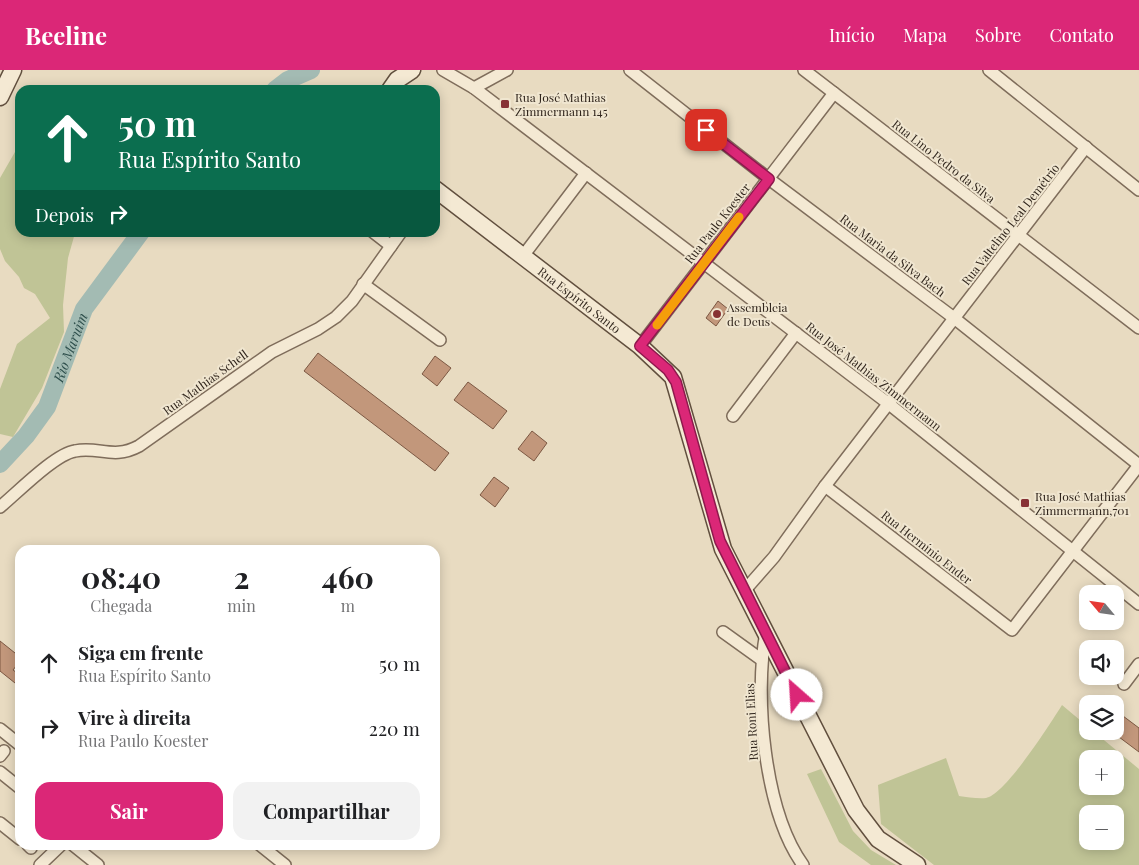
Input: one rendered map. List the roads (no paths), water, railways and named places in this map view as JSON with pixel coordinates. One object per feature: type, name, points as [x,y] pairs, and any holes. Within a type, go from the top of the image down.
[{"type":"street","points":[[0,97],[13,70]]},
{"type":"street","points":[[394,85],[397,80],[412,70]]},
{"type":"street","name":"Rua José Mathias Zimmermann","points":[[443,70],[474,88],[888,404],[1139,604]]},
{"type":"street","points":[[474,88],[507,70]]},
{"type":"street","name":"Rua Maria da Silva Bach","points":[[630,70],[769,179],[954,318],[1139,465]]},
{"type":"street","name":"Rua Lino Pedro da Silva","points":[[804,70],[1139,328]]},
{"type":"street","points":[[988,70],[1139,190]]},
{"type":"street","name":"Rua Paulo Koester","points":[[640,346],[834,93]]},
{"type":"street","name":"Rua Valtelino Leal Demétrio","points":[[745,590],[774,557],[825,486],[1086,147]]},
{"type":"street","points":[[523,256],[586,173]]},
{"type":"street","name":"Rua Espírito Santo","points":[[440,193],[640,346],[668,370],[676,382],[720,541],[828,758],[864,822],[878,839],[917,865]]},
{"type":"street","points":[[379,237],[391,246]]},
{"type":"street","name":"Rua Mathias Schell","points":[[0,507],[55,460],[70,452],[76,450],[118,454],[139,446],[272,352],[327,324],[345,309],[397,237]]},
{"type":"street","points":[[363,284],[440,340]]},
{"type":"street","points":[[733,416],[796,334]]},
{"type":"street","points":[[1074,551],[1139,465]]},
{"type":"street","name":"Rua Hermínio Ender","points":[[825,486],[1012,630],[1074,551]]},
{"type":"street","points":[[723,632],[762,660]]},
{"type":"street","name":"Rua Roni Elias","points":[[766,632],[762,660],[763,733],[768,775],[786,832],[803,865]]},
{"type":"street","points":[[1124,684],[1139,664]]},
{"type":"street","points":[[0,729],[15,740]]},
{"type":"street","points":[[0,772],[15,784]]},
{"type":"street","points":[[0,823],[15,835]]},
{"type":"street","points":[[40,865],[56,850]]},
{"type":"street","points":[[79,850],[98,865]]},
{"type":"street","points":[[266,850],[285,865]]},
{"type":"waterway","name":"Rio Maruim","points":[[282,85],[288,80],[311,70]]},
{"type":"waterway","name":"Rio Maruim","points":[[0,464],[26,436],[47,407],[84,309],[137,237]]},
{"type":"place","name":"Rua José Mathias Zimmermann 145","points":[[505,104]]},
{"type":"place","name":"Assembleia de Deus","points":[[717,314]]},
{"type":"place","name":"Rua José Mathias Zimmermann,701","points":[[1025,503]]}]
